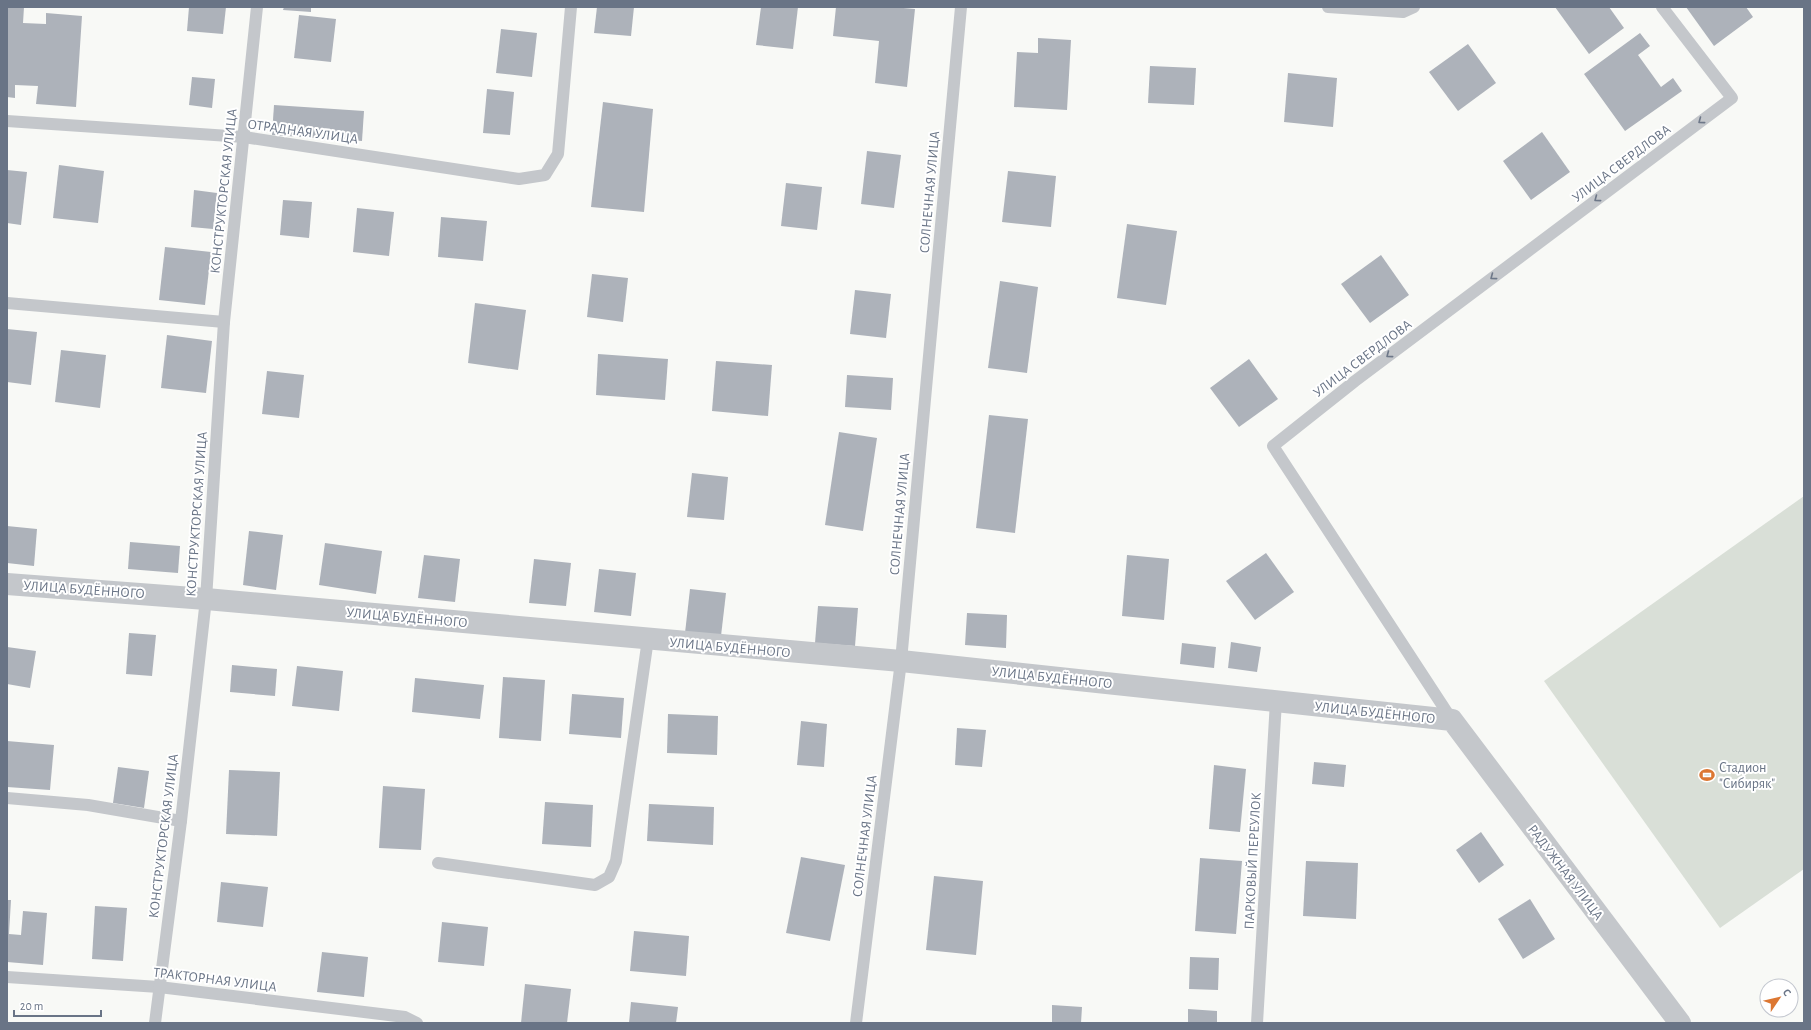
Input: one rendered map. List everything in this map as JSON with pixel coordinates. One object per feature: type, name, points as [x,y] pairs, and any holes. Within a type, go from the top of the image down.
[{"type":"street","name":"УЛИЦА БУДЁННОГО","points":[[7,584],[206,599],[901,661],[1452,720]]},
{"type":"street","name":"РАДУЖНАЯ УЛИЦА","points":[[1452,720],[1680,1023]]},
{"type":"lane","name":"КОНСТРУКТОРСКАЯ УЛИЦА","points":[[155,1023],[181,821],[206,599],[224,322],[258,7]]},
{"type":"lane","name":"ОТРАДНАЯ УЛИЦА","points":[[7,122],[244,138],[519,179],[545,175],[558,154],[572,7]]},
{"type":"lane","name":"СОЛНЕЧНАЯ УЛИЦА","points":[[856,1023],[901,661],[961,7]]},
{"type":"lane","points":[[1328,7],[1403,12],[1414,7]]},
{"type":"lane","name":"УЛИЦА СВЕРДЛОВА","points":[[1452,720],[1273,446],[1355,381],[1732,98],[1662,7]]},
{"type":"lane","points":[[7,303],[224,322]]},
{"type":"lane","points":[[438,863],[595,885],[609,877],[616,860],[648,639]]},
{"type":"lane","name":"ПАРКОВЫЙ ПЕРЕУЛОК","points":[[1257,1023],[1276,701]]},
{"type":"lane","points":[[7,798],[88,805],[181,821]]},
{"type":"lane","name":"ТРАКТОРНАЯ УЛИЦА","points":[[7,977],[159,987],[405,1016],[417,1023]]},
{"type":"shaded area","name":"Стадион \"Сибиряк\"","points":[[1804,496],[1804,869],[1720,928],[1544,681]]},
{"type":"building","points":[[7,7],[24,7],[23,23],[46,24],[46,13],[82,16],[76,107],[36,104],[38,86],[15,85],[15,98],[7,97]]},
{"type":"building","points":[[189,7],[226,7],[223,34],[187,31]]},
{"type":"building","points":[[284,7],[311,7],[311,12],[283,10]]},
{"type":"building","points":[[597,7],[634,7],[631,36],[594,33]]},
{"type":"building","points":[[761,7],[798,7],[793,49],[756,45]]},
{"type":"building","points":[[836,7],[892,7],[915,9],[907,87],[875,83],[879,41],[833,36]]},
{"type":"building","points":[[1555,7],[1609,7],[1624,28],[1589,54]]},
{"type":"building","points":[[1686,7],[1746,7],[1753,17],[1714,46]]},
{"type":"building","points":[[299,15],[336,19],[331,62],[294,58]]},
{"type":"building","points":[[501,29],[537,33],[532,77],[496,73]]},
{"type":"building","points":[[1640,33],[1650,46],[1638,55],[1661,87],[1673,78],[1682,91],[1625,131],[1584,74]]},
{"type":"building","points":[[1038,38],[1071,40],[1067,110],[1014,107],[1017,52],[1038,53]]},
{"type":"building","points":[[1468,44],[1496,83],[1458,111],[1429,72]]},
{"type":"building","points":[[1150,66],[1196,68],[1194,105],[1148,103]]},
{"type":"building","points":[[1288,73],[1337,78],[1333,127],[1284,122]]},
{"type":"building","points":[[192,77],[215,79],[212,108],[189,105]]},
{"type":"building","points":[[487,89],[514,92],[510,135],[483,133]]},
{"type":"building","points":[[603,102],[653,109],[644,212],[591,207]]},
{"type":"building","points":[[274,105],[364,111],[362,141],[272,135]]},
{"type":"building","points":[[1542,132],[1570,172],[1531,200],[1503,161]]},
{"type":"building","points":[[867,151],[901,155],[894,208],[861,204]]},
{"type":"building","points":[[59,165],[104,171],[98,223],[53,218]]},
{"type":"building","points":[[7,170],[27,172],[21,225],[7,223]]},
{"type":"building","points":[[1008,171],[1056,176],[1051,227],[1002,222]]},
{"type":"building","points":[[786,183],[822,187],[817,230],[781,226]]},
{"type":"building","points":[[194,190],[217,193],[213,229],[191,227]]},
{"type":"building","points":[[283,200],[312,202],[309,238],[280,235]]},
{"type":"building","points":[[357,208],[394,212],[389,256],[353,252]]},
{"type":"building","points":[[441,217],[487,221],[483,261],[438,257]]},
{"type":"building","points":[[1127,224],[1177,231],[1166,305],[1117,298]]},
{"type":"building","points":[[165,247],[211,252],[205,305],[159,300]]},
{"type":"building","points":[[1381,255],[1409,295],[1370,323],[1341,284]]},
{"type":"building","points":[[592,274],[628,278],[623,322],[587,317]]},
{"type":"building","points":[[1000,281],[1038,287],[1027,373],[988,368]]},
{"type":"building","points":[[855,290],[891,294],[886,338],[850,334]]},
{"type":"building","points":[[475,303],[526,310],[518,370],[468,363]]},
{"type":"building","points":[[7,329],[37,332],[31,385],[7,382]]},
{"type":"building","points":[[167,335],[212,341],[206,393],[161,388]]},
{"type":"building","points":[[61,350],[106,355],[100,408],[55,402]]},
{"type":"building","points":[[598,354],[668,359],[665,400],[596,395]]},
{"type":"building","points":[[1249,359],[1278,399],[1239,427],[1210,388]]},
{"type":"building","points":[[716,361],[772,365],[768,416],[712,411]]},
{"type":"building","points":[[267,371],[304,375],[299,418],[262,414]]},
{"type":"building","points":[[847,375],[893,378],[891,410],[845,407]]},
{"type":"building","points":[[989,415],[1028,419],[1015,533],[976,528]]},
{"type":"building","points":[[839,432],[877,438],[863,531],[825,525]]},
{"type":"building","points":[[692,473],[728,477],[724,520],[687,517]]},
{"type":"building","points":[[7,526],[37,529],[34,566],[7,563]]},
{"type":"building","points":[[249,531],[283,535],[276,590],[243,585]]},
{"type":"building","points":[[130,542],[180,546],[178,573],[128,569]]},
{"type":"building","points":[[325,543],[382,551],[376,594],[319,585]]},
{"type":"building","points":[[1266,553],[1294,592],[1255,620],[1226,581]]},
{"type":"building","points":[[424,555],[460,559],[455,602],[418,598]]},
{"type":"building","points":[[1127,555],[1169,559],[1164,620],[1122,616]]},
{"type":"building","points":[[534,559],[571,563],[566,606],[529,603]]},
{"type":"building","points":[[599,569],[636,573],[631,616],[594,612]]},
{"type":"building","points":[[690,589],[726,593],[721,636],[685,633]]},
{"type":"building","points":[[818,606],[858,608],[855,646],[815,643]]},
{"type":"building","points":[[967,613],[1007,615],[1006,648],[965,645]]},
{"type":"building","points":[[129,633],[156,635],[152,676],[126,674]]},
{"type":"building","points":[[1231,642],[1261,647],[1257,672],[1228,668]]},
{"type":"building","points":[[1182,643],[1216,647],[1214,668],[1180,664]]},
{"type":"building","points":[[7,647],[36,651],[30,688],[7,684]]},
{"type":"building","points":[[232,665],[277,669],[275,696],[230,692]]},
{"type":"building","points":[[297,666],[343,671],[339,711],[292,706]]},
{"type":"building","points":[[503,677],[545,680],[541,741],[499,738]]},
{"type":"building","points":[[415,678],[484,685],[480,719],[412,712]]},
{"type":"building","points":[[572,694],[624,698],[621,738],[569,734]]},
{"type":"building","points":[[668,714],[718,716],[717,755],[667,753]]},
{"type":"building","points":[[801,721],[827,724],[824,767],[797,765]]},
{"type":"building","points":[[957,728],[986,730],[982,767],[955,765]]},
{"type":"building","points":[[7,741],[54,745],[50,790],[7,787]]},
{"type":"building","points":[[1314,762],[1346,765],[1344,787],[1312,784]]},
{"type":"building","points":[[1214,765],[1246,769],[1240,832],[1209,829]]},
{"type":"building","points":[[118,767],[149,771],[144,808],[113,803]]},
{"type":"building","points":[[229,770],[280,772],[277,836],[226,834]]},
{"type":"building","points":[[383,786],[425,789],[421,850],[379,848]]},
{"type":"building","points":[[545,802],[593,805],[591,847],[542,844]]},
{"type":"building","points":[[649,804],[714,807],[713,845],[647,841]]},
{"type":"building","points":[[1481,832],[1504,865],[1479,883],[1456,850]]},
{"type":"building","points":[[801,857],[845,865],[830,941],[786,933]]},
{"type":"building","points":[[1200,858],[1242,861],[1236,934],[1195,931]]},
{"type":"building","points":[[1306,861],[1358,863],[1356,919],[1303,916]]},
{"type":"building","points":[[934,876],[983,881],[976,955],[926,950]]},
{"type":"building","points":[[221,882],[268,887],[263,927],[217,922]]},
{"type":"building","points":[[1530,899],[1555,939],[1523,959],[1498,919]]},
{"type":"building","points":[[7,900],[11,900],[9,934],[21,935],[23,911],[47,913],[43,965],[7,962]]},
{"type":"building","points":[[95,906],[127,908],[123,961],[92,959]]},
{"type":"building","points":[[442,922],[488,927],[484,966],[438,962]]},
{"type":"building","points":[[634,931],[689,936],[686,976],[630,971]]},
{"type":"building","points":[[322,952],[368,957],[364,997],[317,992]]},
{"type":"building","points":[[1190,957],[1219,958],[1218,990],[1189,989]]},
{"type":"building","points":[[525,984],[571,989],[567,1023],[521,1023]]},
{"type":"building","points":[[631,1002],[678,1007],[676,1023],[629,1023]]},
{"type":"building","points":[[1052,1005],[1082,1007],[1081,1023],[1052,1023]]},
{"type":"building","points":[[1188,1009],[1217,1011],[1217,1023],[1188,1023]]},
{"type":"place","name":"Стадион \"Сибиряк\"","points":[[1707,775]]}]
